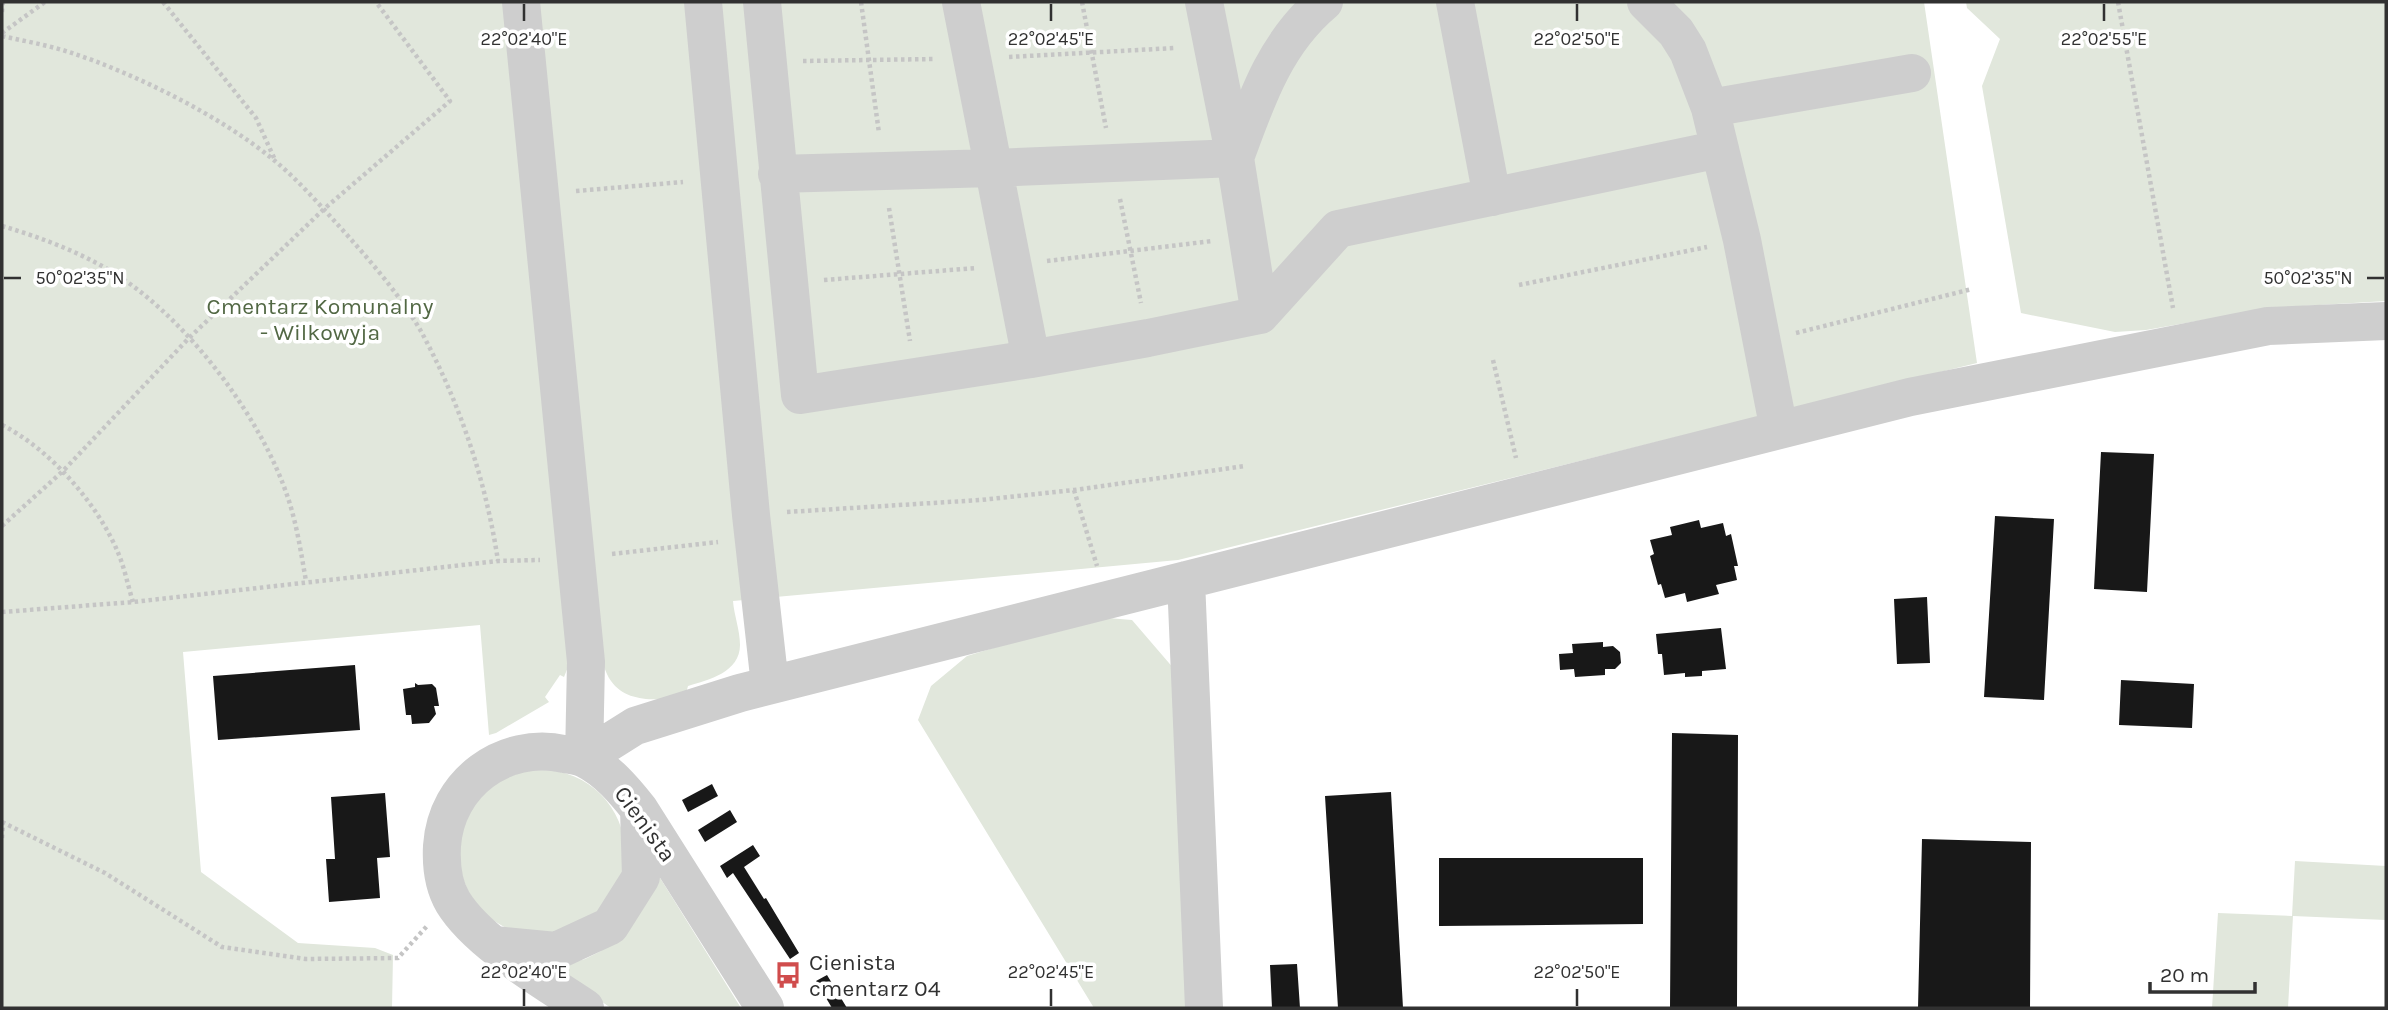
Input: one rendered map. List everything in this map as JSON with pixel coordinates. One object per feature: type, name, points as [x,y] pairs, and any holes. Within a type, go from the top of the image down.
[{"type":"street","points":[[521,2],[586,662],[584,758]]},
{"type":"street","points":[[703,2],[752,526],[770,685]]},
{"type":"street","points":[[762,2],[800,396],[1031,359],[1260,315],[1338,229],[1720,149]]},
{"type":"street","points":[[961,2],[1031,359]]},
{"type":"street","points":[[1204,2],[1235,158],[1260,315]]},
{"type":"street","points":[[1235,158],[1261,87],[1276,59],[1294,32],[1324,2]]},
{"type":"street","points":[[1455,2],[1492,197]]},
{"type":"street","points":[[1646,2],[1675,32],[1688,51],[1710,108],[1742,240],[1779,430]]},
{"type":"street","points":[[1710,108],[1912,73]]},
{"type":"street","points":[[777,174],[1235,158]]},
{"type":"street","points":[[584,758],[635,726],[770,685],[1910,397],[2268,326],[2386,321]]},
{"type":"street","points":[[1186,580],[1204,1008]]},
{"type":"street","name":"Cienista","points":[[585,1008],[494,945],[464,917],[452,900],[444,879],[442,840],[452,805],[475,776],[489,766],[525,752],[546,750],[584,758],[618,783],[639,809],[765,1008]]},
{"type":"street","points":[[494,945],[556,951],[610,926],[641,877],[639,809]]},
{"type":"path","points":[[2,12],[4,2]]},
{"type":"path","points":[[2,34],[45,2]]},
{"type":"path","points":[[163,2],[256,118],[275,161]]},
{"type":"path","points":[[2,526],[62,471],[188,339],[324,209],[450,101],[376,2]]},
{"type":"path","points":[[2118,2],[2180,344]]},
{"type":"path","points":[[2,34],[69,52],[135,79],[192,107],[275,161],[324,209],[370,260],[422,333],[475,456],[491,513],[498,561]]},
{"type":"path","points":[[541,194],[721,179]]},
{"type":"path","points":[[2,226],[51,243],[123,279],[161,309],[220,374],[247,412],[287,497],[306,582]]},
{"type":"path","points":[[1519,285],[1742,240]]},
{"type":"path","points":[[1762,341],[1972,289]]},
{"type":"path","points":[[1493,360],[1524,494]]},
{"type":"path","points":[[2,425],[39,450],[62,471],[98,516],[119,554],[133,601]]},
{"type":"path","points":[[2,612],[133,601],[498,561],[577,559],[752,526],[1074,490],[1245,466]]},
{"type":"path","points":[[1074,490],[1098,570],[1103,601]]},
{"type":"path","points":[[2,838],[2,822],[105,873],[222,947],[306,959],[398,958]]},
{"type":"green space","name":"Cmentarz Komunalny - Wilkowyja","points":[[2,2],[1924,2],[1977,363],[1178,560],[733,601],[740,645],[735,662],[722,673],[688,686],[685,697],[645,699],[626,694],[609,678],[598,649],[568,667],[564,677],[560,675],[545,697],[549,702],[489,735],[480,625],[183,652],[201,872],[298,943],[375,948],[393,955],[392,1008],[2,1008]]},
{"type":"green space","points":[[1966,2],[2386,2],[2386,301],[2271,308],[2146,330],[2115,332],[2021,313],[1982,86],[2000,39],[1967,8]]},
{"type":"green space","points":[[1096,617],[1132,620],[1175,670],[1191,1008],[1094,1008],[918,720],[931,686],[967,656]]},
{"type":"green space","points":[[542,770],[574,776],[601,794],[619,821],[625,853],[619,885],[601,912],[574,930],[542,936],[510,930],[483,912],[465,885],[459,853],[465,821],[483,794],[510,776]]},
{"type":"green space","points":[[2295,861],[2386,866],[2386,920],[2293,916],[2288,1008],[2212,1008],[2218,913],[2292,916]]},
{"type":"green space","points":[[657,873],[741,1008],[611,1008],[558,972],[557,967],[601,951]]},
{"type":"building","points":[[2101,452],[2154,454],[2147,592],[2094,589]]},
{"type":"building","points":[[1995,516],[2054,519],[2044,700],[1984,697]]},
{"type":"building","points":[[1699,520],[1701,528],[1723,523],[1726,536],[1731,534],[1738,566],[1734,566],[1737,580],[1716,585],[1719,594],[1687,602],[1685,593],[1665,598],[1661,584],[1658,585],[1650,556],[1654,554],[1650,540],[1672,535],[1670,527]]},
{"type":"building","points":[[1927,597],[1930,663],[1897,664],[1894,599]]},
{"type":"building","points":[[1721,628],[1726,669],[1702,671],[1702,676],[1685,677],[1685,673],[1664,675],[1656,634]]},
{"type":"building","points":[[1603,642],[1603,647],[1613,646],[1620,652],[1621,663],[1615,669],[1605,669],[1605,675],[1575,677],[1574,669],[1560,670],[1559,654],[1573,653],[1572,644]]},
{"type":"building","points":[[355,665],[360,730],[218,740],[213,676]]},
{"type":"building","points":[[2121,680],[2194,684],[2192,728],[2119,725]]},
{"type":"building","points":[[415,683],[432,684],[436,688],[439,706],[434,706],[436,714],[429,723],[412,724],[411,715],[406,715],[403,689],[415,687]]},
{"type":"building","points":[[1672,733],[1738,735],[1737,1008],[1670,1008]]},
{"type":"building","points":[[712,784],[718,796],[688,812],[682,800]]},
{"type":"building","points":[[1391,792],[1403,1008],[1338,1008],[1325,796]]},
{"type":"building","points":[[385,793],[390,857],[377,858],[380,898],[329,902],[326,859],[335,859],[331,797]]},
{"type":"building","points":[[730,810],[737,822],[705,842],[698,830]]},
{"type":"building","points":[[1922,839],[2031,842],[2030,1008],[1918,1008]]},
{"type":"building","points":[[753,845],[760,856],[744,867],[799,953],[790,959],[733,873],[727,878],[720,866]]},
{"type":"building","points":[[1439,858],[1643,858],[1643,924],[1439,926]]},
{"type":"building","points":[[1297,964],[1300,1008],[1272,1008],[1270,965]]},
{"type":"building","points":[[827,975],[847,1008],[832,1008],[816,981]]},
{"type":"place","name":"Cienista cmentarz 04","points":[[788,975]]}]
